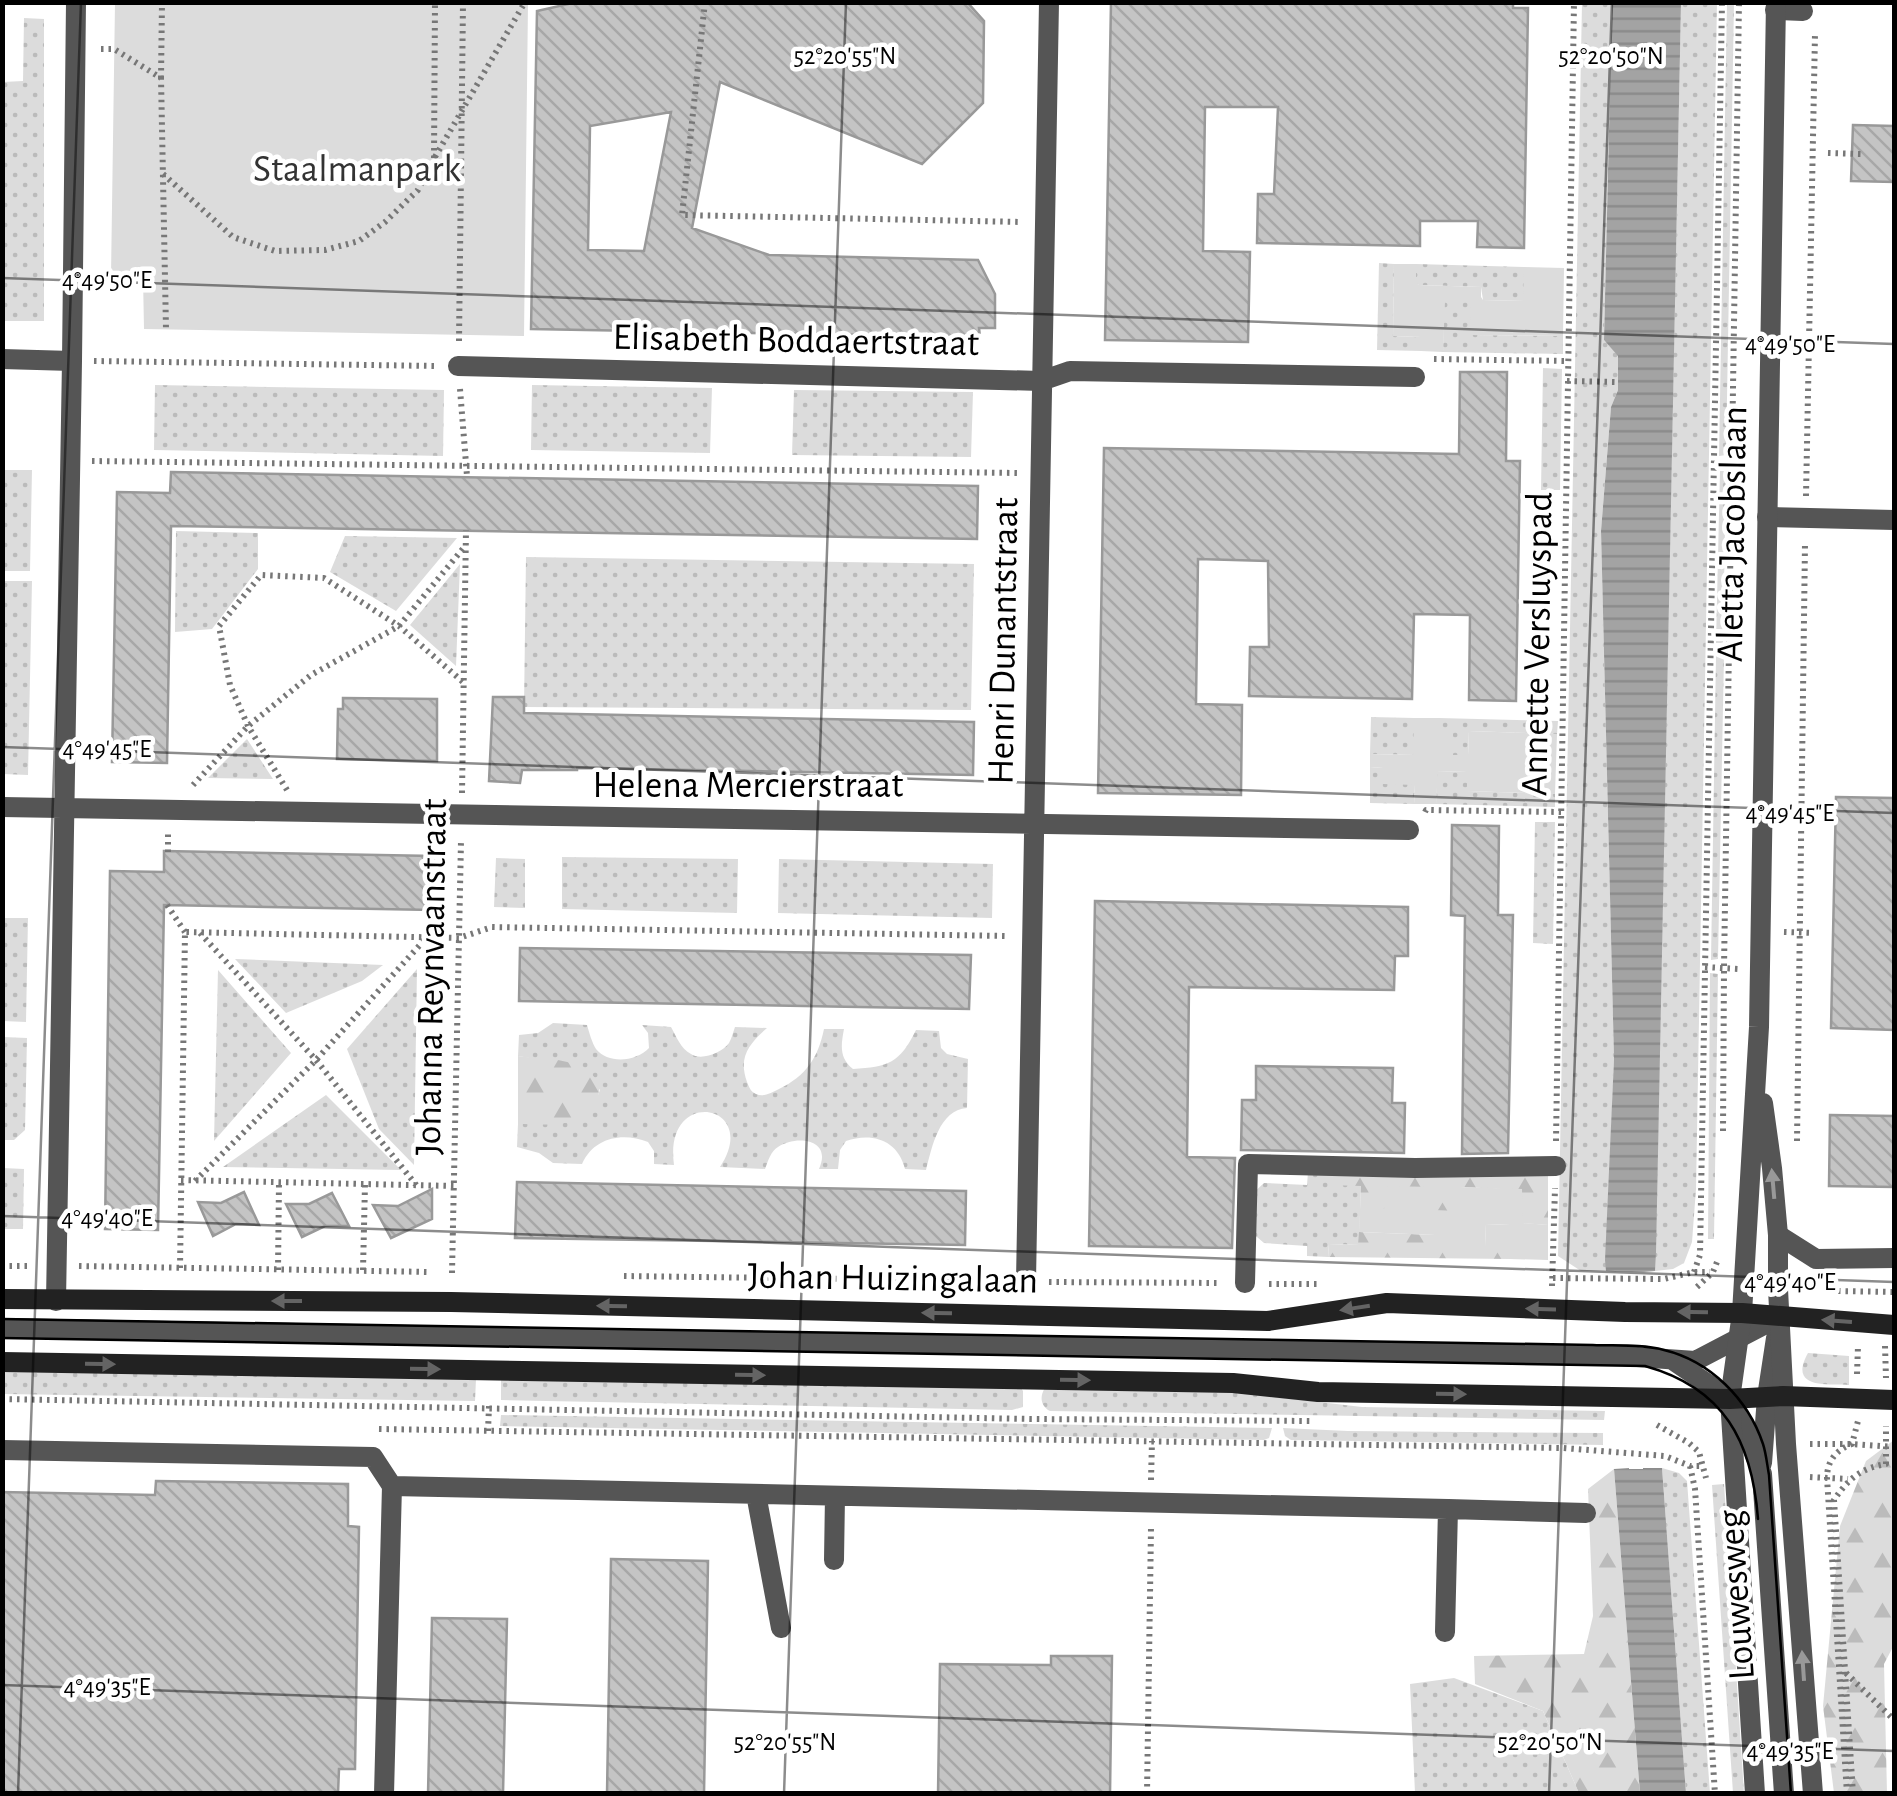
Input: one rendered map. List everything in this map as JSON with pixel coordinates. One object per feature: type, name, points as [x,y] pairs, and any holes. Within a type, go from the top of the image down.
[{"type":"main road","name":"Johan Huizingalaan","points":[[2,1299],[490,1302],[1268,1321],[1387,1303],[1742,1312],[1894,1325]]},
{"type":"main road","points":[[2,1362],[1215,1383],[1318,1392],[1894,1400]]},
{"type":"street","points":[[56,1301],[76,2]]},
{"type":"street","name":"Henri Dunantstraat","points":[[1026,1282],[1049,2]]},
{"type":"street","points":[[1776,6],[1804,11]]},
{"type":"street","name":"Aletta Jacobslaan","points":[[1742,1312],[1757,1066],[1776,6]]},
{"type":"street","points":[[2,359],[72,360]]},
{"type":"street","name":"Elisabeth Boddaertstraat","points":[[458,366],[1042,380],[1070,371],[1415,377]]},
{"type":"street","points":[[1766,517],[1894,520]]},
{"type":"street","name":"Helena Mercierstraat","points":[[2,808],[461,817],[1034,821],[1409,830]]},
{"type":"street","name":"Aletta Jacobslaan","points":[[1757,1066],[1778,1236],[1780,1316],[1775,1396]]},
{"type":"street","points":[[1245,1283],[1248,1164],[1556,1166]]},
{"type":"street","points":[[1778,1236],[1816,1259],[1894,1258]]},
{"type":"street","name":"Louwesweg","points":[[1742,1312],[1730,1399],[1755,1794]]},
{"type":"street","name":"Johan Huizingalaan","points":[[2,1328],[1637,1356],[1695,1361],[1780,1316]]},
{"type":"street","name":"Johan Huizingalaan","points":[[1672,1360],[1730,1399]]},
{"type":"street","points":[[1762,1474],[1775,1396]]},
{"type":"street","name":"Louwesweg","points":[[1775,1396],[1813,1794]]},
{"type":"street","name":"Louwesweg","points":[[1730,1399],[1762,1474],[1784,1794]]},
{"type":"street","points":[[2,1450],[373,1457],[392,1486],[384,1794]]},
{"type":"street","points":[[392,1486],[1586,1513]]},
{"type":"street","points":[[756,1494],[781,1628]]},
{"type":"street","points":[[834,1560],[836,1496]]},
{"type":"street","points":[[1445,1632],[1448,1509]]},
{"type":"path","points":[[162,2],[166,330]]},
{"type":"path","points":[[434,158],[435,2]]},
{"type":"path","points":[[463,2],[458,366],[467,476]]},
{"type":"path","points":[[163,174],[233,237],[275,250],[325,250],[359,241],[386,222],[418,190],[526,2]]},
{"type":"path","points":[[705,2],[682,215],[1045,223]]},
{"type":"path","name":"Annette Versluyspad","points":[[1552,1287],[1574,2]]},
{"type":"path","points":[[1694,1272],[1700,1255],[1722,2]]},
{"type":"path","points":[[1724,1132],[1739,2]]},
{"type":"path","points":[[1797,1153],[1814,34]]},
{"type":"path","points":[[74,49],[114,49],[160,78]]},
{"type":"path","points":[[1828,153],[1861,154]]},
{"type":"path","points":[[1415,377],[1433,378],[1433,359],[1568,361]]},
{"type":"path","points":[[72,360],[458,366]]},
{"type":"path","points":[[1567,382],[1618,382]]},
{"type":"path","points":[[70,460],[1040,473]]},
{"type":"path","points":[[1714,463],[1732,462]]},
{"type":"path","name":"Johanna Reynvaanstraat","points":[[362,1270],[452,1273],[466,530]]},
{"type":"path","points":[[169,810],[248,726],[310,676],[400,626],[466,546]]},
{"type":"path","points":[[302,813],[248,726],[230,685],[219,626],[261,576],[324,578],[400,626],[464,683]]},
{"type":"path","points":[[1711,648],[1730,650]]},
{"type":"path","points":[[1409,830],[1426,831],[1426,810],[1561,812]]},
{"type":"path","points":[[167,905],[185,932],[180,1268]]},
{"type":"path","points":[[185,932],[458,938],[492,927],[1032,936]]},
{"type":"path","points":[[199,932],[316,1060],[418,1186]]},
{"type":"path","points":[[1778,932],[1813,933]]},
{"type":"path","points":[[195,1180],[316,1060],[428,936]]},
{"type":"path","points":[[1705,967],[1740,969]]},
{"type":"path","points":[[181,1180],[454,1186]]},
{"type":"path","points":[[278,1270],[279,1182]]},
{"type":"path","points":[[58,1265],[362,1270],[365,1184]]},
{"type":"path","points":[[1696,1288],[1712,1272],[1723,1250]]},
{"type":"path","points":[[1816,1259],[1830,1282],[1858,1292],[1858,1425],[1852,1444],[1836,1452],[1827,1469],[1850,1794]]},
{"type":"path","points":[[610,1276],[1026,1282]]},
{"type":"path","points":[[1552,1278],[1646,1280]]},
{"type":"path","points":[[1885,1292],[1894,1292]]},
{"type":"path","points":[[2,1399],[1314,1421]]},
{"type":"path","points":[[1655,1424],[1689,1443]]},
{"type":"path","points":[[375,1430],[1563,1448],[1665,1456],[1690,1466],[1734,1471]]},
{"type":"path","points":[[1147,1794],[1152,1442]]},
{"type":"path","points":[[1883,1447],[1894,1447]]},
{"type":"path","points":[[1690,1466],[1715,1794]]},
{"type":"path","points":[[1848,1479],[1834,1500],[1850,1794]]},
{"type":"path","points":[[1845,1672],[1894,1720]]},
{"type":"green space","points":[[1612,2],[1604,340],[1618,355],[1618,390],[1611,407],[1601,531],[1614,1059],[1606,1271],[1581,1271],[1558,1256],[1582,3]]},
{"type":"green space","points":[[1717,2],[1696,1189],[1692,1242],[1684,1263],[1655,1271],[1681,3]]},
{"type":"green space","name":"Staalmanpark","points":[[115,3],[528,3],[524,336],[144,329],[143,277],[111,276]]},
{"type":"green space","points":[[1727,3],[1734,3],[1726,455],[1719,456]]},
{"type":"green space","points":[[24,18],[44,19],[44,321],[3,321],[3,82],[23,81]]},
{"type":"green space","points":[[1379,263],[1394,264],[1393,336],[1421,337],[1421,351],[1377,350]]},
{"type":"green space","points":[[1394,264],[1416,264],[1419,285],[1481,287],[1483,300],[1523,301],[1524,267],[1564,268],[1563,336],[1470,335],[1471,302],[1445,302],[1443,352],[1421,351],[1421,337],[1393,336]]},
{"type":"green space","points":[[1416,264],[1524,267],[1524,301],[1483,300],[1481,287],[1416,284]]},
{"type":"green space","points":[[1444,301],[1471,302],[1471,335],[1563,336],[1563,354],[1443,352]]},
{"type":"green space","points":[[1543,368],[1562,369],[1560,490],[1541,490]]},
{"type":"green space","points":[[155,385],[444,390],[443,456],[154,450]]},
{"type":"green space","points":[[532,385],[712,388],[710,453],[531,450]]},
{"type":"green space","points":[[794,390],[973,392],[971,457],[792,455]]},
{"type":"green space","points":[[3,470],[32,470],[30,571],[3,571]]},
{"type":"green space","points":[[1720,471],[1726,471],[1723,643],[1716,643]]},
{"type":"green space","points":[[176,531],[258,533],[258,569],[212,629],[175,632]]},
{"type":"green space","points":[[345,536],[457,538],[396,611],[330,572]]},
{"type":"green space","points":[[526,557],[974,564],[971,710],[524,707]]},
{"type":"green space","points":[[460,564],[456,666],[410,625]]},
{"type":"green space","points":[[3,581],[32,581],[28,775],[3,774]]},
{"type":"green space","points":[[1716,656],[1724,656],[1718,959],[1711,960]]},
{"type":"green space","points":[[1371,717],[1414,718],[1414,755],[1370,754]]},
{"type":"green space","points":[[1414,718],[1439,718],[1439,731],[1453,731],[1453,755],[1468,755],[1469,731],[1557,734],[1555,794],[1467,791],[1467,772],[1438,771],[1436,804],[1414,804],[1415,785],[1383,784],[1383,768],[1370,767],[1370,754],[1413,755]]},
{"type":"green space","points":[[1439,718],[1558,721],[1557,734],[1469,731],[1468,755],[1453,755],[1439,731]]},
{"type":"green space","points":[[247,739],[273,779],[208,778]]},
{"type":"green space","points":[[1370,767],[1383,768],[1415,785],[1414,804],[1370,803]]},
{"type":"green space","points":[[1437,771],[1468,772],[1468,791],[1555,794],[1555,807],[1436,804]]},
{"type":"green space","points":[[1535,822],[1555,822],[1553,944],[1533,943]]},
{"type":"green space","points":[[562,857],[738,859],[737,913],[562,909]]},
{"type":"green space","points":[[496,858],[525,859],[525,908],[494,907]]},
{"type":"green space","points":[[779,859],[993,864],[992,918],[778,913]]},
{"type":"green space","points":[[3,918],[28,918],[26,1022],[3,1021]]},
{"type":"green space","points":[[235,959],[383,965],[362,981],[286,1013]]},
{"type":"green space","points":[[417,969],[414,1165],[379,1129],[347,1049]]},
{"type":"green space","points":[[218,970],[291,1053],[214,1141]]},
{"type":"green space","points":[[1710,973],[1718,974],[1714,1239],[1708,1239]]},
{"type":"green space","points":[[553,1023],[587,1025],[596,1049],[615,1059],[637,1056],[649,1048],[648,1033],[642,1025],[671,1027],[684,1049],[700,1057],[726,1047],[735,1027],[767,1028],[750,1046],[744,1065],[750,1089],[762,1095],[804,1072],[824,1029],[844,1029],[843,1056],[853,1069],[892,1061],[916,1030],[939,1031],[941,1048],[947,1054],[968,1059],[967,1108],[957,1110],[943,1122],[926,1170],[905,1169],[890,1145],[874,1138],[846,1141],[840,1150],[838,1169],[819,1169],[821,1151],[817,1145],[802,1141],[785,1143],[776,1149],[765,1169],[720,1167],[730,1146],[729,1129],[721,1118],[709,1112],[695,1114],[682,1123],[675,1140],[674,1165],[654,1164],[654,1151],[648,1142],[629,1137],[602,1143],[582,1164],[553,1163],[539,1153],[517,1147],[518,1124],[577,1118],[594,1103],[600,1090],[581,1067],[518,1056],[519,1035],[538,1033]]},
{"type":"green space","points":[[3,1037],[27,1038],[25,1130],[14,1140],[3,1140]]},
{"type":"green space","points":[[518,1056],[567,1062],[585,1069],[598,1085],[595,1105],[567,1123],[518,1124]]},
{"type":"green space","points":[[326,1095],[401,1170],[223,1167]]},
{"type":"green space","points":[[3,1168],[24,1169],[23,1229],[3,1229]]},
{"type":"green space","points":[[1308,1172],[1330,1173],[1361,1185],[1359,1245],[1329,1244],[1328,1257],[1307,1256],[1307,1246],[1264,1243],[1250,1231],[1251,1195],[1264,1183],[1307,1185]]},
{"type":"green space","points":[[1330,1173],[1548,1175],[1548,1225],[1522,1223],[1522,1190],[1461,1187],[1459,1211],[1434,1211],[1434,1188],[1385,1210],[1360,1209],[1361,1186],[1329,1185]]},
{"type":"green space","points":[[1386,1186],[1434,1187],[1434,1210],[1458,1211],[1460,1187],[1522,1189],[1523,1223],[1548,1225],[1548,1260],[1510,1259],[1510,1225],[1486,1224],[1485,1246],[1435,1246],[1435,1235],[1359,1232],[1360,1209],[1384,1209]]},
{"type":"green space","points":[[1486,1224],[1510,1225],[1510,1259],[1328,1257],[1329,1244],[1358,1245],[1359,1232],[1435,1235],[1435,1245],[1485,1246]]},
{"type":"green space","points":[[1808,1353],[1849,1356],[1849,1385],[1806,1379],[1803,1365]]},
{"type":"green space","points":[[3,1371],[476,1379],[475,1401],[3,1394]]},
{"type":"green space","points":[[501,1380],[1021,1388],[1023,1407],[1012,1410],[501,1400]]},
{"type":"green space","points":[[1045,1388],[1233,1392],[1362,1407],[1605,1411],[1604,1420],[1050,1411],[1042,1401]]},
{"type":"green space","points":[[501,1415],[1272,1428],[1269,1438],[1264,1440],[500,1426]]},
{"type":"green space","points":[[1283,1428],[1603,1433],[1603,1445],[1291,1440]]},
{"type":"green space","points":[[1894,1440],[1894,1645],[1884,1664],[1887,1793],[1834,1793],[1823,1706],[1840,1526],[1866,1461]]},
{"type":"green space","points":[[1662,1468],[1679,1473],[1687,1481],[1710,1793],[1686,1793]]},
{"type":"green space","points":[[1614,1469],[1640,1793],[1579,1793],[1543,1711],[1475,1684],[1474,1656],[1584,1654],[1593,1616],[1588,1489]]},
{"type":"green space","points":[[1724,1484],[1744,1793],[1733,1793],[1712,1485]]},
{"type":"green space","points":[[1454,1678],[1543,1711],[1579,1793],[1415,1793],[1410,1684]]},
{"type":"shaded area","points":[[1612,3],[1681,3],[1656,1253],[1655,1271],[1644,1272],[1642,1468],[1662,1468],[1686,1793],[1640,1793],[1614,1469],[1630,1468],[1632,1272],[1606,1271],[1605,1260],[1614,1059],[1601,531],[1611,407],[1618,390],[1618,356],[1604,340]]},
{"type":"pier","points":[[1631,1272],[1646,1272],[1643,1469],[1629,1469]]},
{"type":"building","points":[[577,2],[967,2],[984,21],[983,103],[922,164],[720,82],[692,228],[769,255],[978,260],[995,294],[995,328],[979,328],[980,337],[531,329],[537,11]],"holes":[[[671,112],[644,251],[588,250],[590,126]]]},
{"type":"building","points":[[1111,2],[1513,2],[1513,8],[1528,8],[1524,248],[1477,247],[1478,221],[1420,221],[1420,246],[1257,243],[1258,194],[1274,194],[1278,107],[1205,107],[1203,251],[1250,252],[1248,342],[1105,340]]},
{"type":"building","points":[[1853,125],[1894,126],[1894,182],[1851,181]]},
{"type":"building","points":[[1460,372],[1507,372],[1506,461],[1520,461],[1516,701],[1469,700],[1470,615],[1414,614],[1412,699],[1249,696],[1250,647],[1269,647],[1268,561],[1198,559],[1196,704],[1242,705],[1241,795],[1098,793],[1104,448],[1459,454]]},
{"type":"building","points":[[171,472],[978,486],[977,539],[171,526],[167,763],[112,762],[117,492],[170,493]]},
{"type":"building","points":[[493,697],[524,697],[524,713],[974,722],[973,775],[577,768],[522,770],[520,783],[489,781]]},
{"type":"building","points":[[343,698],[437,699],[437,761],[337,759],[338,709],[343,709]]},
{"type":"building","points":[[1836,797],[1894,798],[1894,1030],[1831,1028]]},
{"type":"building","points":[[1452,825],[1499,826],[1498,915],[1513,915],[1508,1153],[1462,1154],[1465,916],[1451,915]]},
{"type":"building","points":[[164,851],[434,856],[433,910],[164,905],[158,1230],[105,1229],[110,871],[164,872]]},
{"type":"building","points":[[1095,901],[1408,907],[1408,956],[1395,956],[1394,990],[1189,987],[1187,1157],[1235,1158],[1232,1248],[1089,1246]]},
{"type":"building","points":[[520,948],[971,955],[969,1009],[519,1001]]},
{"type":"building","points":[[1256,1066],[1393,1068],[1392,1103],[1405,1103],[1404,1153],[1241,1150],[1242,1100],[1256,1100]]},
{"type":"building","points":[[1830,1115],[1894,1116],[1894,1187],[1829,1186]]},
{"type":"building","points":[[517,1182],[966,1191],[965,1245],[515,1238]]},
{"type":"building","points":[[432,1189],[432,1219],[391,1238],[373,1205],[398,1206]]},
{"type":"building","points":[[244,1192],[259,1225],[236,1224],[213,1236],[198,1202],[221,1203]]},
{"type":"building","points":[[332,1193],[349,1226],[325,1226],[302,1237],[286,1204],[309,1204]]},
{"type":"building","points":[[156,1481],[348,1484],[348,1526],[359,1527],[355,1769],[339,1769],[338,1794],[2,1794],[2,1492],[155,1495]]},
{"type":"building","points":[[611,1559],[708,1561],[704,1794],[607,1794]]},
{"type":"building","points":[[432,1618],[507,1619],[503,1794],[428,1794]]},
{"type":"building","points":[[1051,1656],[1112,1656],[1110,1794],[938,1794],[940,1664],[1051,1665]]},
{"type":"tram line","points":[[2,1319],[1620,1345],[1664,1350],[1697,1363],[1725,1384],[1748,1412],[1764,1447],[1791,1794]]},
{"type":"tram line","points":[[2,1338],[1645,1366],[1695,1388],[1729,1422],[1749,1465],[1758,1519]]}]
